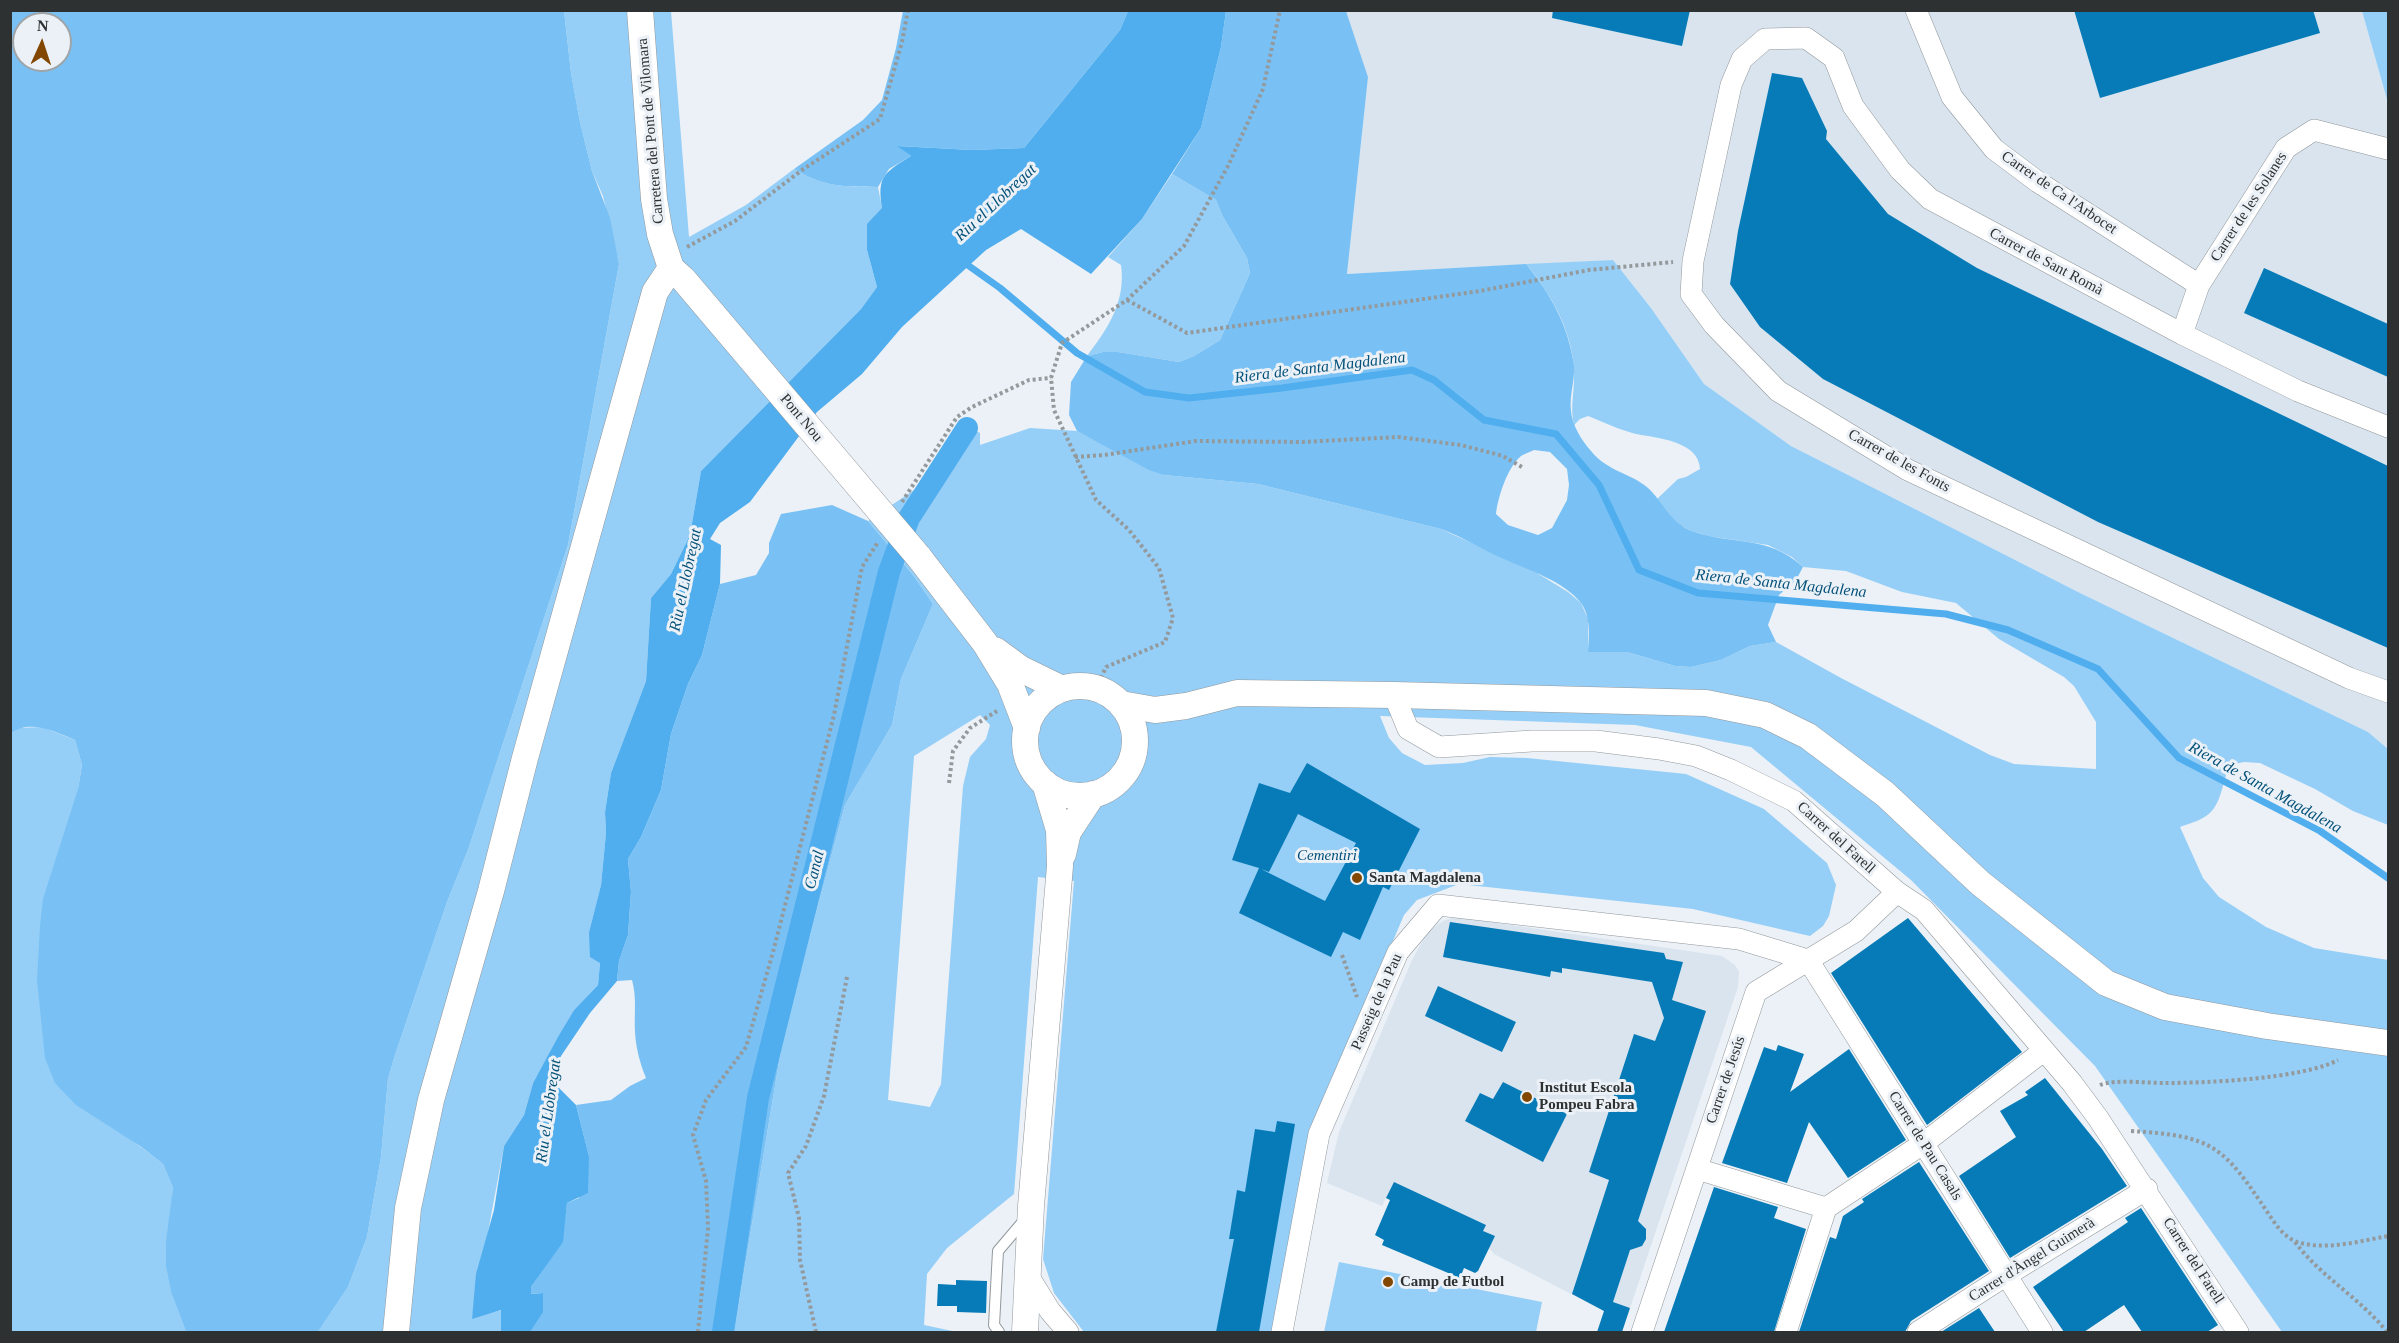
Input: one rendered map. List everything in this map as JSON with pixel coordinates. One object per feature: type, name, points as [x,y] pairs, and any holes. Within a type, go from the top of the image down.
[{"type":"street","name":"Carretera del Pont de Vilomara","points":[[640,10],[654,199],[660,234],[674,268]]},
{"type":"street","name":"Carrer de Ca l'Arbocet","points":[[1916,10],[1952,97],[1994,149],[2047,188],[2199,285]]},
{"type":"street","name":"Carrer de Sant Romà","points":[[1765,39],[1806,38],[1834,58],[1853,105],[1900,170],[1930,200],[2182,334],[2298,391],[2388,427]]},
{"type":"street","name":"Carrer de les Fonts","points":[[1765,39],[1742,59],[1731,85],[1693,261],[1691,294],[1714,325],[1778,391],[1908,470],[2349,678],[2388,692]]},
{"type":"street","name":"Carrer de les Solanes","points":[[2182,334],[2199,285],[2286,148],[2314,130],[2388,149]]},
{"type":"street","name":"Pont Nou","points":[[674,268],[918,556],[985,643]]},
{"type":"street","points":[[396,1332],[408,1208],[431,1100],[491,891],[528,747],[655,292],[674,268]]},
{"type":"street","points":[[985,643],[1021,669],[1062,689]]},
{"type":"street","points":[[985,643],[1010,684],[1027,728]]},
{"type":"street","points":[[1134,754],[1132,722],[1121,704],[1110,694],[1096,688],[1079,686],[1062,689],[1048,696],[1037,707],[1025,738],[1028,759],[1032,768],[1045,783],[1063,793],[1093,794],[1119,780],[1134,754],[1159,725],[1186,706]]},
{"type":"street","points":[[1121,704],[1155,710],[1186,706],[1237,693],[1395,695],[1706,703],[1765,715],[1808,736],[1885,794],[1980,883],[2106,983],[2165,1007],[2266,1026],[2381,1042]]},
{"type":"street","name":"Carrer del Farell","points":[[1395,695],[1408,729],[1439,747],[1532,741],[1596,741],[1659,749],[1696,756],[1794,801],[1897,892],[1924,910],[2042,1052],[2072,1083],[2147,1189],[2238,1332]]},
{"type":"street","points":[[1025,1332],[1030,1214],[1060,866],[1059,830],[1045,783]]},
{"type":"street","points":[[1060,866],[1068,832],[1093,794]]},
{"type":"street","name":"Carrer de Jesús","points":[[1642,1332],[1756,992],[1856,931],[1897,892]]},
{"type":"street","name":"Passeig de la Pau","points":[[1282,1332],[1319,1134],[1398,952],[1438,905],[1739,939],[1808,960]]},
{"type":"street","name":"Carrer de Pau Casals","points":[[1808,960],[2042,1332]]},
{"type":"street","points":[[1786,1332],[1826,1208],[1924,1143],[2042,1052]]},
{"type":"street","points":[[1697,1168],[1826,1208]]},
{"type":"street","name":"Carrer d'Àngel Guimerà","points":[[1918,1332],[2147,1189]]},
{"type":"street","points":[[1026,1272],[1050,1311],[1068,1332]]},
{"type":"lane","points":[[999,1332],[994,1325],[998,1251],[1030,1214]]},
{"type":"path","points":[[674,268],[802,170],[880,119],[902,42],[908,10]]},
{"type":"path","points":[[1096,688],[1106,667],[1165,642],[1173,618],[1159,568],[1129,530],[1096,500],[1054,410],[1051,378],[1062,343],[1127,300],[1184,246],[1228,166],[1263,89],[1280,10]]},
{"type":"path","points":[[1127,300],[1187,333],[1480,291],[1589,270],[1693,261]]},
{"type":"path","points":[[897,510],[957,417],[972,407],[1029,380],[1051,378]]},
{"type":"path","points":[[1075,457],[1104,455],[1196,441],[1302,442],[1398,437],[1461,445],[1503,456],[1521,467]]},
{"type":"path","points":[[698,1332],[708,1228],[706,1181],[693,1135],[706,1100],[746,1047],[834,715],[862,567],[879,539]]},
{"type":"path","points":[[949,783],[953,751],[970,728],[995,712],[1017,703]]},
{"type":"path","points":[[1342,955],[1366,1025]]},
{"type":"path","points":[[816,1332],[800,1260],[799,1218],[788,1173],[806,1146],[824,1096],[847,977]]},
{"type":"path","points":[[2381,1042],[2325,1067],[2261,1077],[2180,1083],[2101,1083],[2091,1095],[2098,1118],[2124,1130],[2188,1137],[2213,1146],[2241,1173],[2278,1228],[2294,1241],[2310,1262],[2374,1315],[2387,1332]]},
{"type":"path","points":[[2294,1241],[2311,1245],[2333,1245],[2388,1236]]},
{"type":"shaded area","points":[[11,10],[564,11],[571,73],[580,122],[592,171],[610,218],[619,264],[568,545],[468,850],[447,902],[388,1079],[381,1157],[367,1237],[348,1287],[318,1332],[186,1332],[172,1295],[166,1266],[166,1241],[173,1188],[163,1164],[140,1146],[76,1105],[55,1083],[45,1058],[37,980],[40,926],[43,899],[78,789],[82,765],[75,740],[43,728],[19,729],[11,733]]},
{"type":"shaded area","points":[[903,11],[1128,11],[1120,30],[1024,148],[972,150],[898,146],[911,156],[889,169],[878,187],[825,183],[794,169],[863,120],[882,100]]},
{"type":"shaded area","points":[[1226,11],[1346,11],[1368,77],[1347,274],[1526,264],[1551,299],[1568,338],[1574,366],[1571,400],[1573,422],[1591,451],[1605,464],[1648,488],[1673,518],[1684,527],[1707,536],[1763,545],[1790,557],[1803,567],[1796,580],[1779,595],[1768,625],[1776,642],[1750,646],[1721,660],[1691,667],[1675,666],[1627,652],[1588,652],[1589,627],[1586,614],[1574,595],[1555,582],[1449,532],[1258,484],[1164,475],[1149,470],[1077,431],[1069,415],[1071,382],[1087,356],[1103,352],[1118,352],[1179,362],[1194,356],[1220,340],[1250,273],[1247,258],[1216,200],[1172,174],[1201,128],[1221,47]],"holes":[[[1534,450],[1550,452],[1567,469],[1569,485],[1567,500],[1552,528],[1538,535],[1508,525],[1496,514],[1501,491],[1511,468],[1521,456]]]},
{"type":"shaded area","points":[[1346,11],[2362,11],[2388,103],[2388,749],[2368,732],[2082,594],[1791,446],[1704,384],[1651,308],[1613,260],[1347,274],[1368,77]]},
{"type":"shaded area","points":[[832,505],[868,521],[913,575],[933,604],[901,679],[892,725],[845,805],[784,1032],[734,1332],[530,1332],[543,1293],[530,1294],[531,1287],[562,1242],[567,1203],[579,1198],[589,1156],[576,1105],[611,1100],[646,1078],[636,1044],[632,980],[617,981],[619,961],[628,935],[631,892],[628,859],[641,837],[661,790],[671,734],[688,684],[702,655],[720,584],[756,575],[769,553],[769,543],[781,514]]},
{"type":"shaded area","name":"Institut Escola Pompeu Fabra","points":[[1456,917],[1722,956],[1735,965],[1739,972],[1738,987],[1630,1308],[1608,1301],[1604,1311],[1494,1254],[1489,1248],[1386,1198],[1382,1206],[1327,1183],[1339,1132],[1412,960],[1428,931],[1443,921]]},
{"type":"green space","points":[[564,11],[671,11],[689,237],[746,205],[794,169],[825,183],[878,187],[882,208],[867,250],[877,287],[861,309],[701,471],[690,535],[671,574],[651,598],[646,681],[611,773],[605,812],[606,833],[601,885],[589,932],[600,963],[598,985],[574,1010],[533,1083],[524,1115],[504,1146],[472,1318],[502,1310],[501,1332],[318,1332],[348,1287],[367,1237],[381,1157],[388,1079],[447,902],[468,850],[568,545],[619,264],[603,196],[592,171],[580,122],[571,73]]},
{"type":"green space","points":[[2362,11],[2388,11],[2388,103]]},
{"type":"green space","points":[[1172,174],[1216,200],[1247,258],[1250,273],[1220,340],[1194,356],[1179,362],[1118,352],[1103,352],[1087,356],[1114,314],[1121,291],[1121,265],[1108,257],[1142,219]]},
{"type":"green space","points":[[1613,260],[1651,308],[1704,384],[1791,446],[2082,594],[2368,732],[2388,749],[2388,825],[2353,811],[2315,789],[2260,763],[2244,762],[2230,765],[2219,800],[2211,812],[2180,827],[2203,878],[2219,897],[2266,927],[2314,948],[2388,960],[2388,1332],[2282,1332],[2095,1066],[1911,880],[1751,747],[1635,725],[1380,716],[1389,738],[1402,753],[1425,765],[1463,763],[1490,757],[1527,758],[1686,774],[1764,809],[1827,863],[1836,885],[1829,916],[1823,926],[1810,936],[1693,909],[1459,884],[1417,900],[1404,915],[1314,1126],[1275,1332],[1084,1332],[1054,1293],[1043,1259],[1074,881],[1038,877],[1014,1194],[947,1248],[927,1274],[924,1325],[957,1332],[734,1332],[784,1032],[845,805],[892,725],[901,679],[933,604],[913,575],[868,521],[923,484],[960,423],[980,433],[980,445],[1030,428],[1077,431],[1164,475],[1258,484],[1441,529],[1537,573],[1568,592],[1581,603],[1588,619],[1588,652],[1627,652],[1675,666],[1691,667],[1721,660],[1750,646],[1776,642],[1990,755],[2014,764],[2096,769],[2096,722],[2074,686],[2064,677],[1999,639],[1956,603],[1902,592],[1846,571],[1803,567],[1792,557],[1768,545],[1708,536],[1677,524],[1657,499],[1678,479],[1700,469],[1698,460],[1693,452],[1676,443],[1630,432],[1588,416],[1580,419],[1574,425],[1572,407],[1574,378],[1571,347],[1553,303],[1526,264]],"holes":[[[980,715],[990,725],[986,739],[970,757],[963,786],[941,1084],[930,1107],[888,1100],[914,756]]]},
{"type":"green space","points":[[42,727],[75,740],[82,765],[78,789],[120,1131],[163,1164],[173,1188],[172,1295],[186,1332],[11,1332],[10,733],[17,728]]},
{"type":"green space","name":"Camp de Futbol","points":[[1339,1262],[1542,1302],[1536,1332],[1324,1332]]},
{"type":"water","name":"Riu el Llobregat","points":[[1128,11],[1226,11],[1221,47],[1201,128],[1142,219],[1091,274],[1021,229],[986,250],[902,327],[862,374],[817,412],[750,502],[720,523],[710,539],[721,545],[720,584],[702,655],[688,684],[671,734],[661,790],[641,837],[628,859],[631,892],[628,935],[619,961],[617,981],[590,1013],[561,1056],[557,1068],[558,1087],[576,1105],[589,1156],[588,1193],[567,1203],[563,1242],[531,1287],[531,1294],[543,1293],[543,1312],[530,1332],[501,1332],[501,1310],[472,1319],[476,1274],[494,1210],[504,1146],[524,1115],[533,1083],[558,1037],[574,1010],[598,985],[600,963],[590,957],[589,932],[601,885],[606,833],[605,812],[611,773],[646,681],[651,598],[671,574],[690,535],[701,471],[861,309],[877,287],[867,250],[867,224],[882,208],[881,189],[884,176],[911,156],[897,146],[972,150],[1024,148],[1120,30]]},
{"type":"building","points":[[1553,10],[1690,10],[1682,46],[1552,18]]},
{"type":"building","points":[[2074,10],[2313,10],[2320,33],[2100,98]]},
{"type":"building","points":[[1772,73],[1802,78],[1827,131],[1826,139],[1888,214],[1977,268],[2388,466],[2388,648],[2098,522],[1823,379],[1760,327],[1730,284],[1738,231]]},
{"type":"building","points":[[2264,268],[2388,324],[2388,377],[2244,313]]},
{"type":"building","name":"Cementiri","points":[[1307,763],[1420,829],[1389,890],[1383,887],[1360,940],[1343,932],[1331,957],[1239,913],[1259,868],[1232,860],[1259,783],[1290,793]],"holes":[[[1298,814],[1356,843],[1325,901],[1261,869],[1269,872]]]},
{"type":"building","points":[[1908,918],[2022,1052],[1927,1125],[1831,973]]},
{"type":"building","points":[[1450,922],[1664,953],[1666,959],[1683,962],[1672,1000],[1706,1011],[1638,1221],[1646,1229],[1646,1239],[1642,1246],[1630,1250],[1613,1302],[1630,1308],[1622,1332],[1597,1332],[1604,1311],[1572,1294],[1609,1180],[1589,1172],[1634,1034],[1655,1041],[1664,1018],[1652,982],[1562,968],[1562,973],[1551,971],[1550,977],[1443,957]]},
{"type":"building","points":[[1438,986],[1516,1022],[1502,1052],[1425,1016]]},
{"type":"building","points":[[1778,1045],[1804,1054],[1790,1092],[1849,1049],[1906,1140],[1848,1178],[1809,1122],[1787,1183],[1722,1163],[1764,1047],[1776,1051]]},
{"type":"building","points":[[2045,1078],[2102,1149],[2127,1186],[2010,1258],[1959,1176],[2016,1137],[2000,1111],[2028,1095],[2025,1092]]},
{"type":"building","points":[[1503,1082],[1567,1114],[1543,1162],[1465,1121],[1480,1093],[1493,1099]]},
{"type":"building","points":[[1277,1121],[1295,1124],[1259,1332],[1216,1332],[1234,1239],[1229,1239],[1237,1190],[1245,1192],[1255,1129],[1275,1132]]},
{"type":"building","points":[[1919,1162],[1989,1271],[1911,1321],[1905,1332],[1799,1332],[1830,1237],[1836,1239],[1843,1216],[1864,1202],[1862,1199]]},
{"type":"building","points":[[1394,1182],[1486,1225],[1483,1231],[1495,1236],[1478,1271],[1475,1273],[1464,1268],[1460,1278],[1382,1245],[1384,1240],[1375,1235],[1390,1200],[1386,1198]]},
{"type":"building","points":[[1714,1187],[1778,1207],[1774,1218],[1806,1229],[1774,1332],[1664,1332]]},
{"type":"building","points":[[2141,1208],[2218,1325],[2207,1332],[2142,1332],[2124,1305],[2084,1332],[2064,1332],[2033,1287],[2128,1222],[2125,1218]]},
{"type":"building","points":[[956,1280],[987,1281],[986,1313],[957,1312],[957,1306],[937,1306],[938,1284],[956,1285]]},
{"type":"building","points":[[1979,1308],[1995,1332],[1941,1332]]},
{"type":"waterway","name":"Riera de Santa Magdalena","points":[[962,261],[1000,288],[1077,353],[1145,392],[1189,398],[1412,370],[1434,380],[1484,420],[1556,434],[1599,485],[1639,570],[1698,593],[1946,614],[2008,630],[2098,669],[2179,758],[2320,831],[2388,878]]},
{"type":"waterway","name":"Canal","points":[[723,1332],[758,1098],[889,572],[909,518],[967,428]]},
{"type":"place","name":"Santa Magdalena","points":[[1357,878]]},
{"type":"place","name":"Institut Escola Pompeu Fabra","points":[[1527,1097]]},
{"type":"place","name":"Camp de Futbol","points":[[1388,1282]]}]
